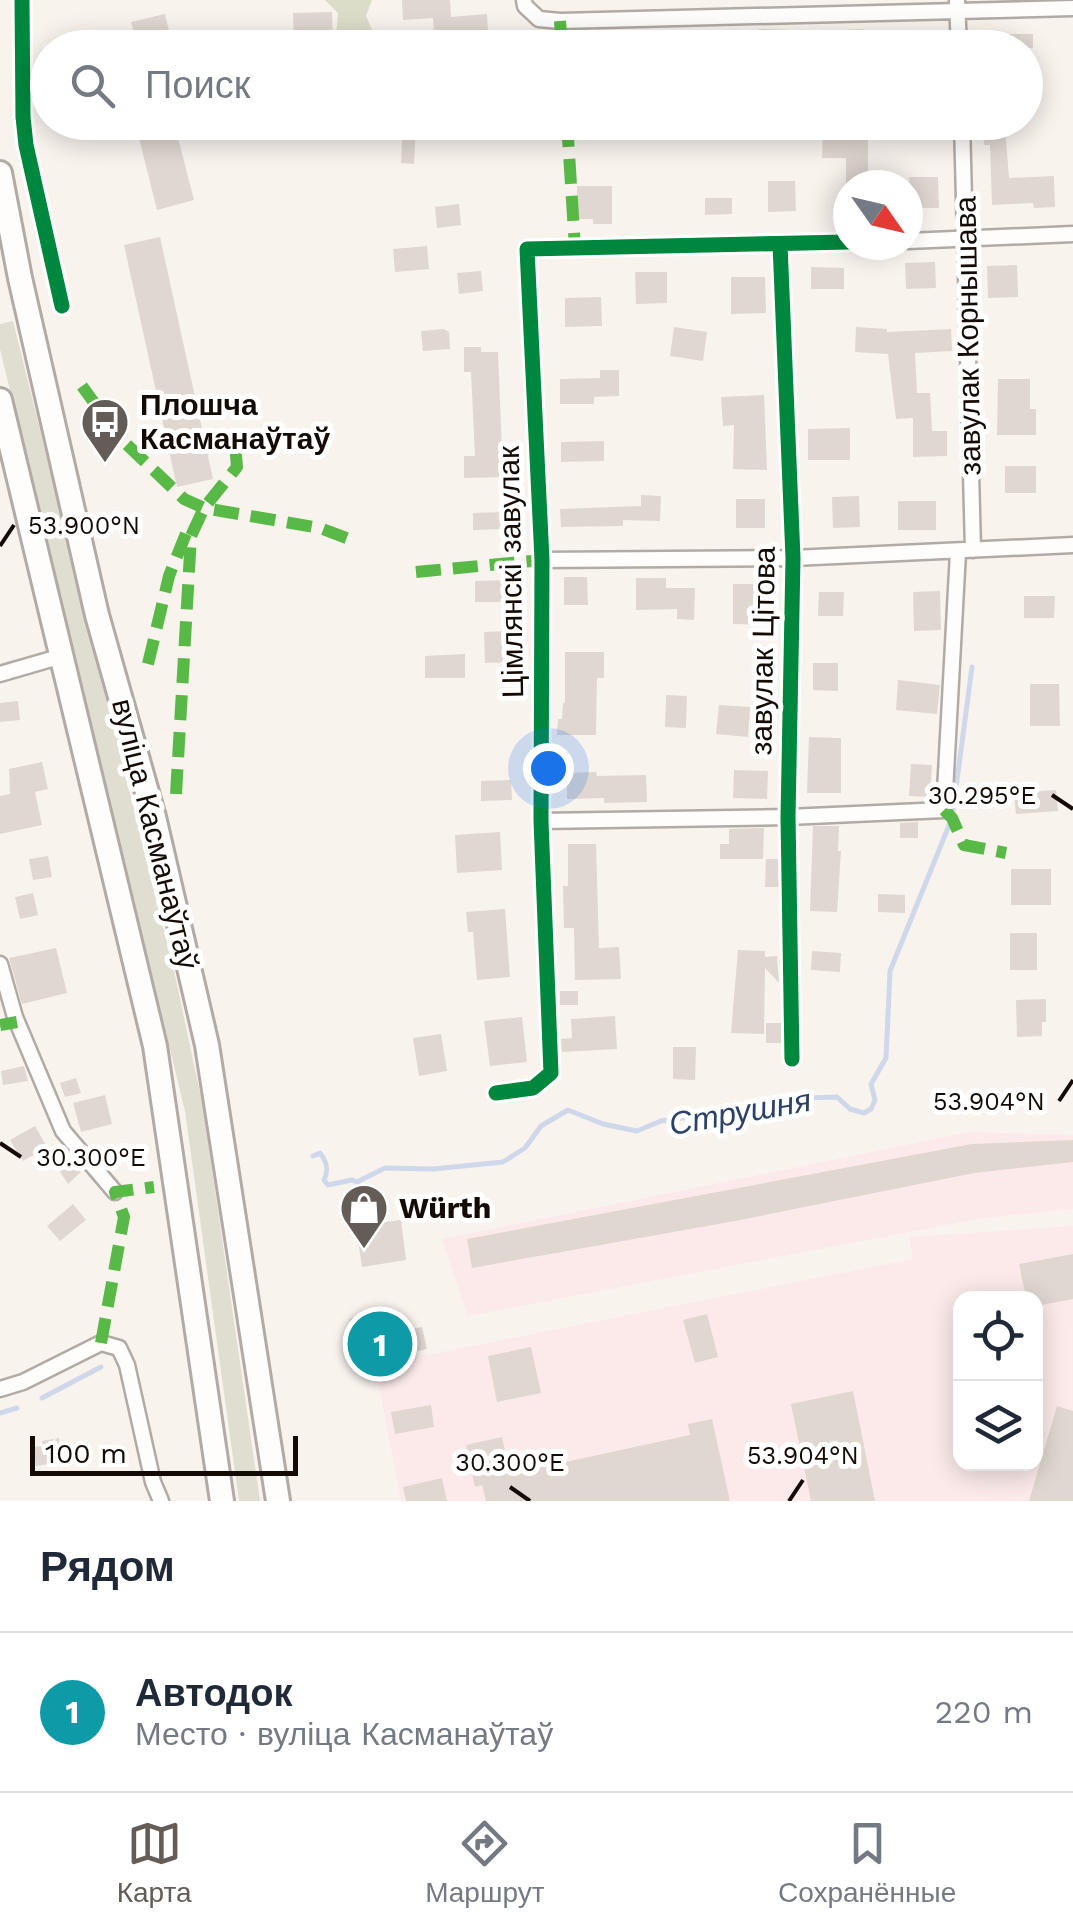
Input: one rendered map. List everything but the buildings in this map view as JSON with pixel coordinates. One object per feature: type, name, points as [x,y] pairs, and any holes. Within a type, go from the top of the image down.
[{"type":"main road","name":"вуліца Касманаўтаў","points":[[0,173],[20,278],[97,614],[154,818],[206,1045],[278,1501]]},
{"type":"main road","name":"вуліца Касманаўтаў","points":[[0,400],[155,1046],[222,1501]]},
{"type":"street","points":[[524,0],[539,19],[560,21],[957,4],[1073,8]]},
{"type":"street","points":[[957,4],[958,30]]},
{"type":"street","name":"завулак Корнышава","points":[[788,817],[944,810],[966,551],[967,239],[963,140]]},
{"type":"street","points":[[923,240],[1073,234]]},
{"type":"street","points":[[780,244],[833,242]]},
{"type":"street","name":"Цімлянскі завулак","points":[[496,1093],[533,1088],[551,1072],[541,822],[542,560],[527,249],[780,244]]},
{"type":"street","name":"завулак Цітова","points":[[780,244],[793,558],[788,817],[792,1059]]},
{"type":"street","points":[[542,560],[793,558],[1073,545]]},
{"type":"street","points":[[0,674],[62,656]]},
{"type":"street","points":[[541,822],[788,817]]},
{"type":"street","points":[[0,964],[14,1016],[63,1132],[115,1192]]},
{"type":"street","points":[[0,1389],[23,1382],[101,1343],[119,1348],[127,1365],[161,1501]]},
{"type":"shaded area","points":[[13,321],[175,975],[203,1107],[260,1501],[239,1501],[185,1111],[0,349],[0,324]]},
{"type":"shaded area","points":[[970,1132],[1073,1135],[1073,1209],[983,1218],[468,1316],[442,1239]]},
{"type":"shaded area","points":[[1073,1226],[1073,1501],[401,1501],[375,1365],[913,1259],[909,1237]]},
{"type":"green space","points":[[325,0],[372,0],[366,16],[372,30],[336,30],[338,13]]},
{"type":"waterway","name":"Струшня","points":[[313,1156],[320,1153],[324,1160],[324,1180],[328,1185],[357,1182],[385,1168],[433,1169],[503,1162],[525,1148],[541,1126],[568,1110],[603,1124],[637,1131],[661,1121],[732,1111],[777,1099],[837,1097],[850,1109],[864,1113],[871,1109],[875,1100],[871,1084],[886,1058],[890,971],[952,818],[972,667]]},
{"type":"waterway","name":"Струшня","points":[[42,1398],[101,1367]]},
{"type":"waterway","name":"Струшня","points":[[0,1413],[17,1408]]},
{"type":"marked path","points":[[560,21],[561,30]]},
{"type":"marked path","points":[[568,140],[575,248]]},
{"type":"marked path","points":[[82,386],[119,437],[184,499],[204,508],[320,528],[357,542]]},
{"type":"marked path","points":[[176,794],[191,536],[204,508],[237,467],[235,444]]},
{"type":"marked path","points":[[148,664],[169,576],[187,531]]},
{"type":"marked path","points":[[416,572],[542,560]]},
{"type":"marked path","points":[[944,810],[964,845],[1006,853]]},
{"type":"marked path","points":[[0,1025],[17,1022]]},
{"type":"marked path","points":[[101,1343],[124,1217],[115,1192],[154,1187]]},
{"type":"cycle path","points":[[22,0],[26,145],[62,306]]},
{"type":"cycle path","points":[[496,1093],[533,1088],[551,1073],[541,821],[542,560],[527,249],[833,242]]},
{"type":"cycle path","points":[[780,244],[793,558],[788,817],[792,1059]]},
{"type":"place","name":"Плошча Касманаўтаў","points":[[105,464]]},
{"type":"place","name":"Würth","points":[[364,1250]]},
{"type":"place","name":"Автодок","points":[[380,1344]]}]
